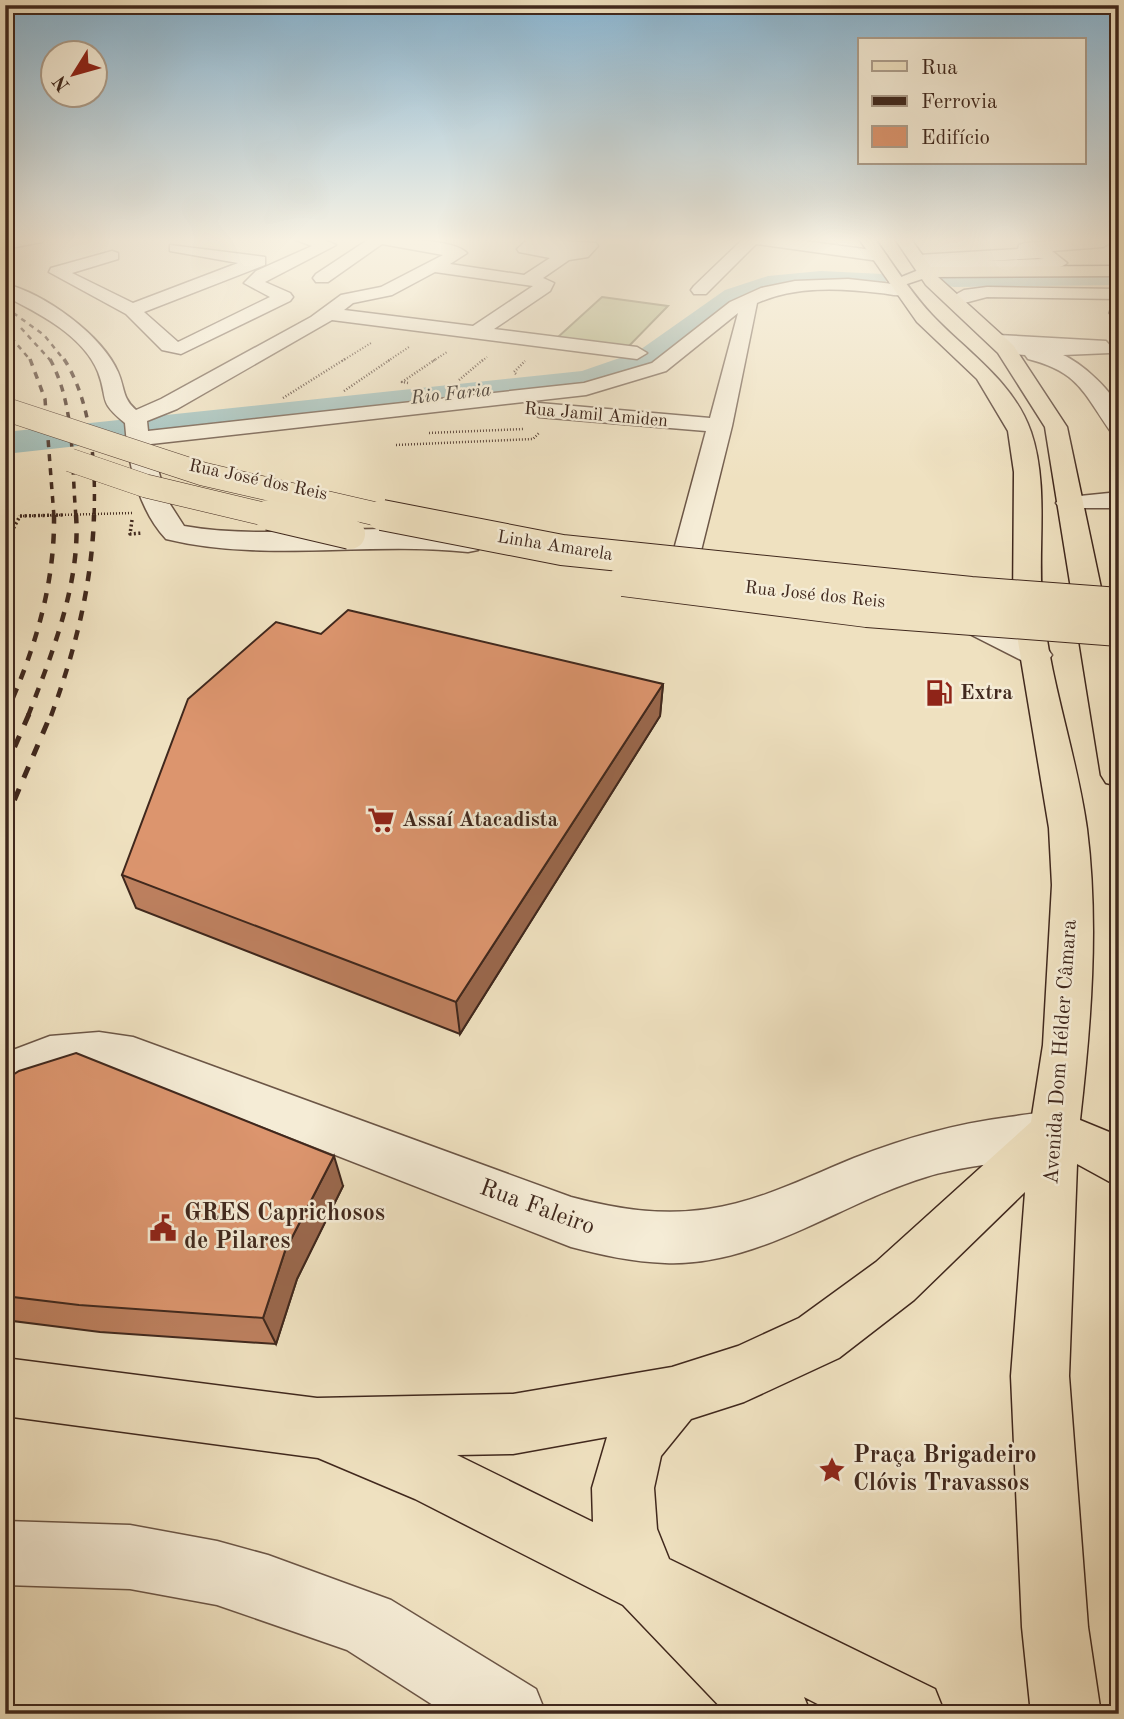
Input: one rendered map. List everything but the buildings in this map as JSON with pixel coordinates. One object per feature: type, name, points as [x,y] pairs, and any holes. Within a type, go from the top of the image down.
[{"type":"main road","name":"Avenida Dom Hélder Câmara","points":[[925,319],[985,376],[1002,399],[1019,431],[1026,472],[1032,633],[1068,828],[1072,885],[1066,1045],[1054,1132],[1040,1376],[1055,1627],[1066,1714]]},
{"type":"main road","name":"Avenida Dom Hélder Câmara","points":[[973,319],[1005,349],[1056,427],[1069,503],[1109,612],[1119,775]]},
{"type":"main road","name":"Linha Amarela","points":[[5,410],[203,474],[391,517],[562,550],[971,592],[1109,612]]},
{"type":"main road","name":"Linha Amarela","points":[[48,453],[146,486],[263,516],[366,538],[586,576],[867,612],[1119,631]]},
{"type":"main road","points":[[1032,633],[1048,624],[1109,612]]},
{"type":"main road","points":[[5,1387],[317,1428],[513,1424],[672,1396],[744,1373],[829,1332],[895,1281],[1054,1132],[1100,1151],[1119,1164]]},
{"type":"main road","points":[[672,1396],[635,1442],[623,1489],[625,1529],[646,1582],[776,1714]]},
{"type":"main road","points":[[317,1428],[437,1477],[910,1714]]},
{"type":"street","points":[[59,319],[91,346],[108,372],[115,404],[136,428],[146,471]]},
{"type":"street","points":[[141,319],[174,349],[190,346],[241,319]]},
{"type":"street","points":[[136,428],[169,404],[315,319]]},
{"type":"street","points":[[388,319],[637,353]]},
{"type":"street","points":[[477,332],[495,319]]},
{"type":"street","points":[[136,428],[467,395],[555,394],[637,375],[668,361],[722,319]]},
{"type":"street","points":[[680,579],[747,319]]},
{"type":"street","points":[[136,428],[281,407],[436,390],[467,395],[573,374],[637,353],[657,338]]},
{"type":"street","points":[[1005,349],[1063,361],[1096,392],[1119,428]]},
{"type":"street","name":"Rua Jamil Amiden","points":[[467,395],[721,426]]},
{"type":"street","name":"Rua José dos Reis","points":[[445,540],[436,524],[426,519],[344,497],[191,463],[146,471],[164,519],[170,530],[180,534],[282,542],[391,536],[445,540],[680,579],[936,608],[1032,633]]},
{"type":"street","points":[[1069,503],[1119,500]]},
{"type":"street","name":"Rua José dos Reis","points":[[936,608],[1032,633]]},
{"type":"street","name":"Rua Faleiro","points":[[17,1071],[51,1054],[77,1050],[114,1052],[151,1060],[571,1222],[610,1235],[647,1240],[690,1240],[721,1234],[763,1221],[920,1156],[1054,1132]]},
{"type":"street","points":[[5,1553],[130,1557],[217,1573],[268,1588],[366,1624],[511,1714]]},
{"type":"path","points":[[281,407],[283,398],[404,323]]},
{"type":"path","points":[[342,400],[344,392],[439,327]]},
{"type":"path","points":[[436,390],[430,385],[402,382],[477,332]]},
{"type":"path","points":[[467,395],[459,379],[513,338]]},
{"type":"path","points":[[396,445],[533,439],[542,429],[429,433]]},
{"type":"path","points":[[6,544],[20,516],[133,513]]},
{"type":"green space","points":[[578,319],[655,319],[628,347],[558,337]]},
{"type":"waterway","name":"Rio Faria","points":[[5,443],[582,381],[648,359],[701,319]]},
{"type":"railway","points":[[22,319],[44,335],[65,361]]},
{"type":"railway","points":[[21,328],[51,361]]},
{"type":"railway","points":[[5,330],[31,360]]},
{"type":"railway","points":[[64,359],[81,395],[90,435],[94,515]]},
{"type":"railway","points":[[31,360],[45,399],[54,516]]},
{"type":"railway","points":[[51,361],[68,416],[76,517]]},
{"type":"railway","points":[[51,716],[81,617],[90,567],[94,515]]},
{"type":"railway","points":[[5,716],[25,668],[41,618],[51,567],[54,516]]},
{"type":"railway","points":[[28,716],[63,617],[74,566],[76,517]]},
{"type":"railway","points":[[5,769],[29,714]]},
{"type":"railway","points":[[5,822],[51,714]]},
{"type":"place","name":"Extra","points":[[939,693]]},
{"type":"place","name":"Assaí Atacadista","points":[[381,820]]},
{"type":"place","name":"GRES Caprichosos de Pilares","points":[[163,1228]]},
{"type":"place","name":"Praça Brigadeiro Clóvis Travassos","points":[[832,1470]]}]
